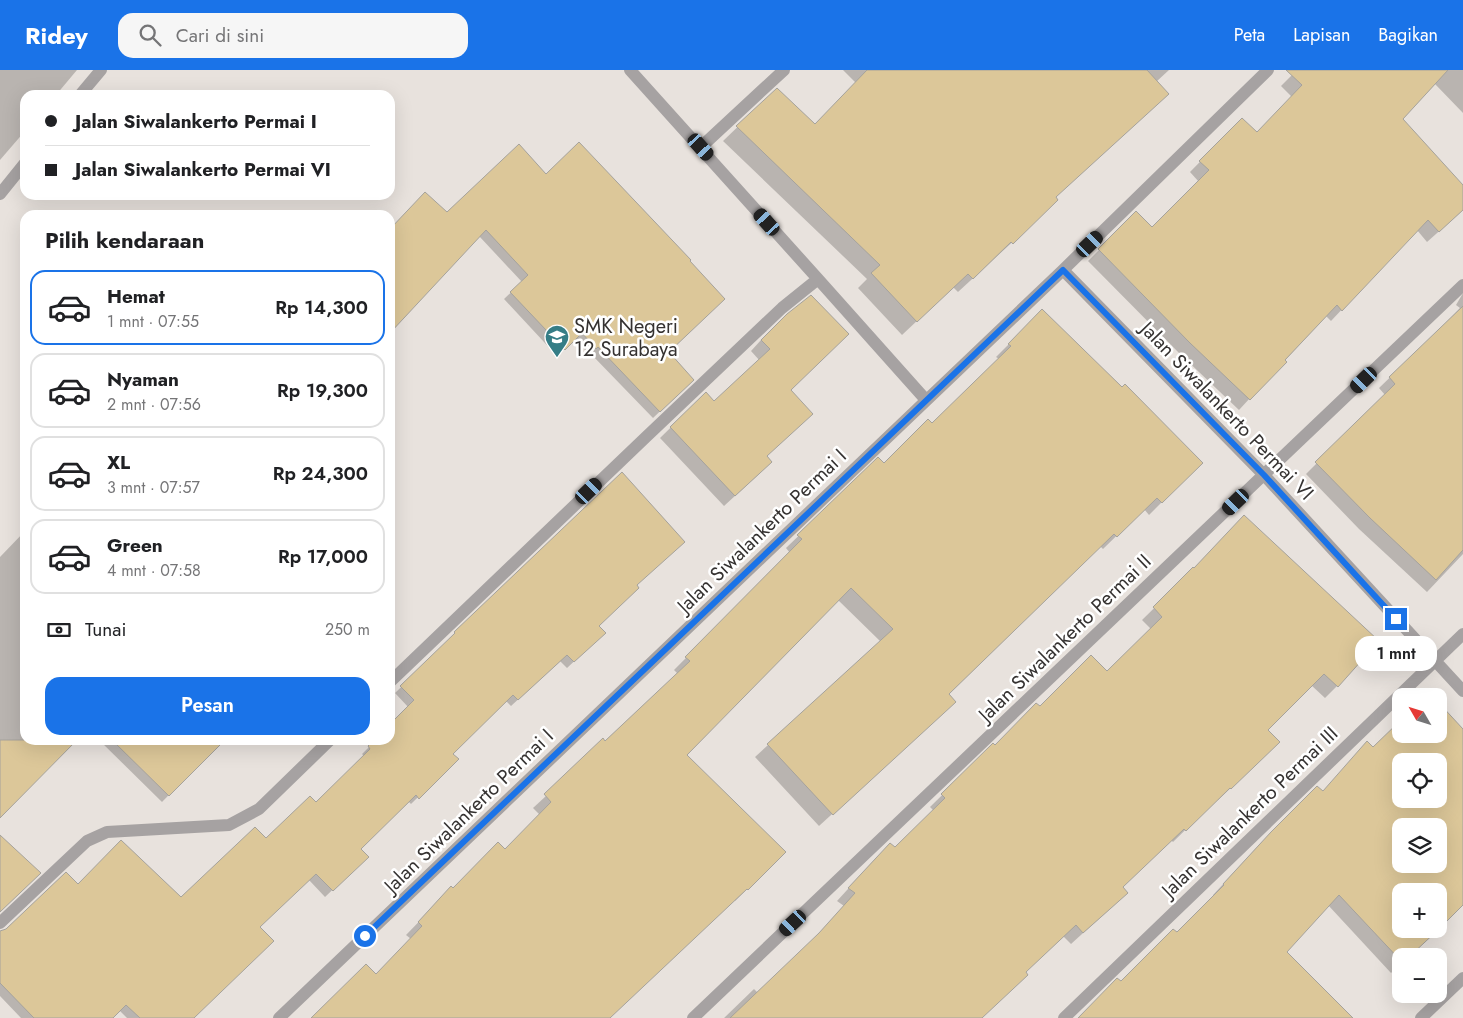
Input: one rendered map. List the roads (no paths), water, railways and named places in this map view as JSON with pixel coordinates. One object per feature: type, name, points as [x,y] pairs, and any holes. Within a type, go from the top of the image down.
[{"type":"street","points":[[84,90],[101,70]]},
{"type":"street","points":[[630,70],[926,400]]},
{"type":"street","points":[[701,147],[784,70]]},
{"type":"street","name":"Jalan Siwalankerto Permai I","points":[[279,1018],[1063,270],[1268,70]]},
{"type":"street","points":[[0,194],[20,169]]},
{"type":"street","name":"Jalan Siwalankerto Permai VI","points":[[1063,270],[1264,475],[1463,691]]},
{"type":"street","points":[[395,677],[782,308],[818,279]]},
{"type":"street","name":"Jalan Siwalankerto Permai II","points":[[693,1018],[1463,285]]},
{"type":"street","name":"Jalan Siwalankerto Permai III","points":[[1064,1018],[1463,634]]},
{"type":"street","points":[[0,923],[87,841],[107,832],[229,825],[259,808],[325,745]]},
{"type":"street","points":[[1421,1018],[1463,978]]},
{"type":"place","name":"SMK Negeri 12 Surabaya","points":[[557,358]]}]
